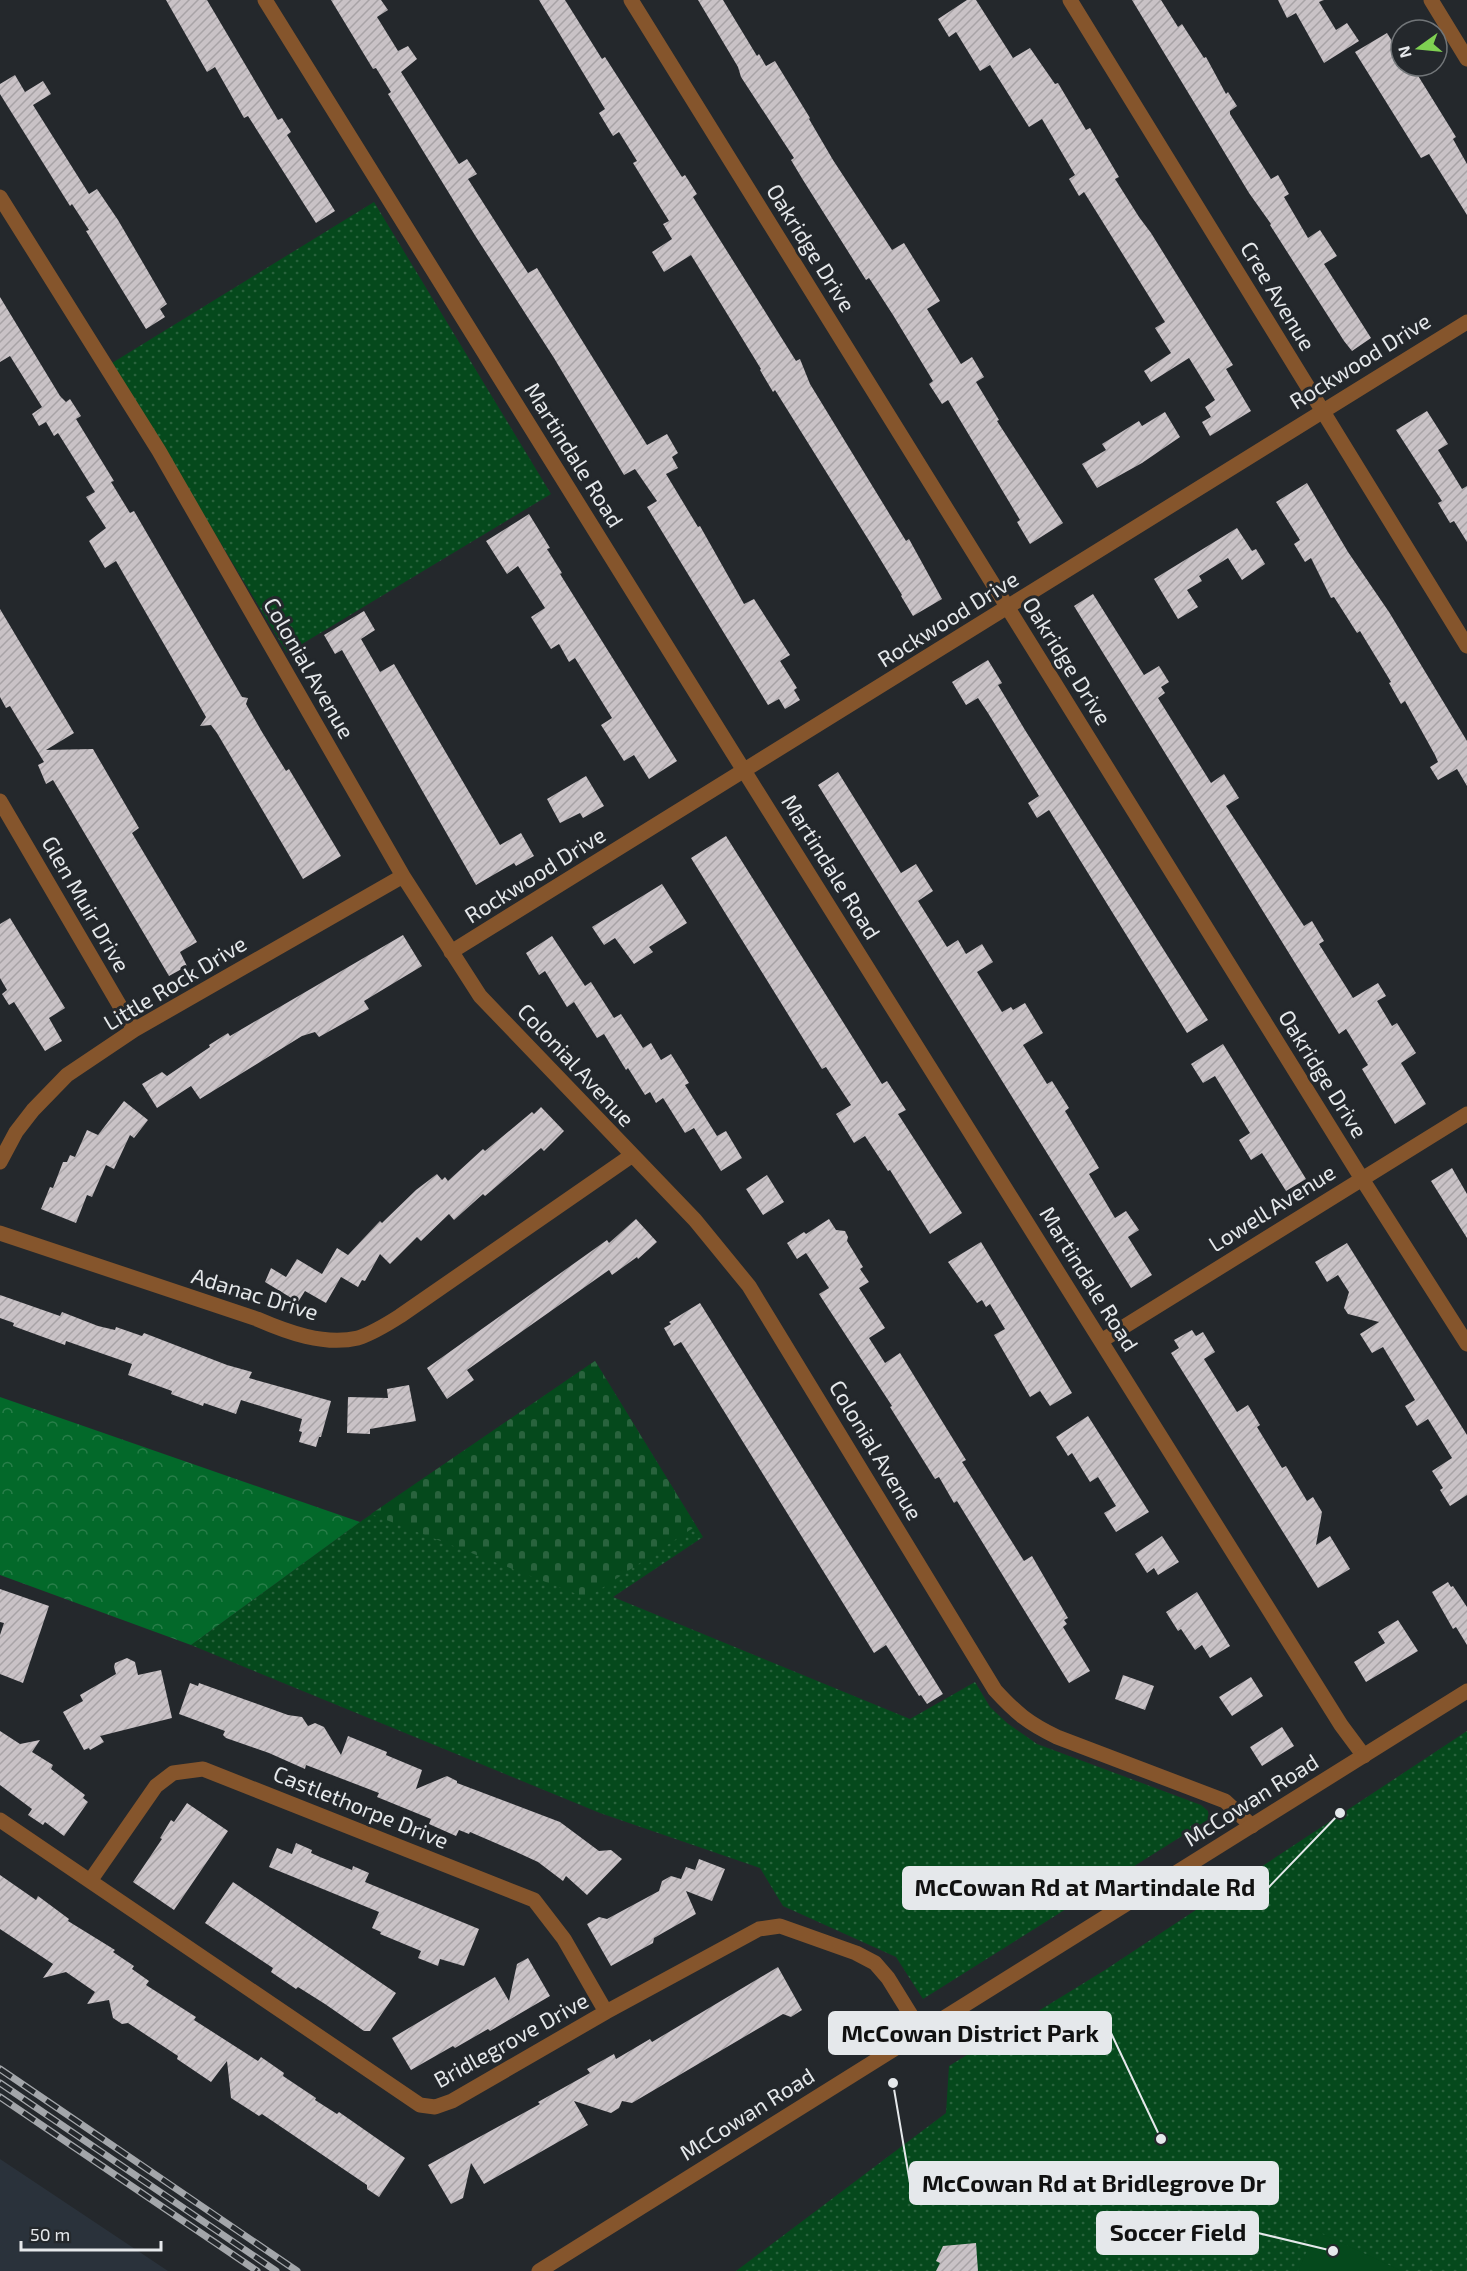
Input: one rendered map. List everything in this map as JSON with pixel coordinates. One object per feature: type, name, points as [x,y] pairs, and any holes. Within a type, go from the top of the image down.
[{"type":"street","name":"Martindale Road","points":[[265,0],[1335,1715],[1364,1756]]},
{"type":"street","name":"Oakridge Drive","points":[[631,0],[1362,1179],[1467,1344]]},
{"type":"street","name":"Cree Avenue","points":[[1070,0],[1467,646]]},
{"type":"street","points":[[1431,0],[1467,59]]},
{"type":"street","name":"Colonial Avenue","points":[[0,197],[159,451],[403,876],[480,996],[631,1156],[695,1220],[750,1286],[995,1690],[1031,1725],[1225,1801],[1252,1826]]},
{"type":"street","name":"Rockwood Drive","points":[[451,952],[1467,322]]},
{"type":"street","name":"Glen Muir Drive","points":[[0,801],[134,1030]]},
{"type":"street","name":"Little Rock Drive","points":[[0,1162],[16,1132],[67,1076],[134,1030],[403,876]]},
{"type":"street","name":"Lowell Avenue","points":[[1101,1341],[1467,1114]]},
{"type":"street","name":"Adanac Drive","points":[[0,1233],[257,1319],[292,1334],[322,1338],[356,1338],[377,1330],[400,1316],[631,1156]]},
{"type":"street","name":"McCowan Road","points":[[539,2271],[1467,1691]]},
{"type":"street","name":"Castlethorpe Drive","points":[[90,1881],[156,1786],[173,1773],[203,1769],[534,1900],[564,1939],[606,2012]]},
{"type":"street","name":"Bridlegrove Drive","points":[[0,1820],[420,2105],[435,2108],[452,2101],[606,2012],[742,1936],[759,1929],[780,1926],[856,1953],[875,1963],[888,1978],[922,2033]]},
{"type":"shaded area","points":[[0,2159],[168,2271],[0,2271]]},
{"type":"green space","points":[[374,202],[551,494],[287,653],[112,363]]},
{"type":"green space","points":[[595,1361],[703,1537],[613,1597],[910,1719],[975,1682],[990,1707],[1007,1723],[1037,1744],[1201,1805],[1208,1811],[1209,1819],[923,1999],[896,1957],[783,1906],[760,1868],[600,1813],[191,1645],[360,1522]]},
{"type":"green space","points":[[595,1361],[696,1526],[587,1598],[371,1514]]},
{"type":"green space","points":[[0,1397],[360,1522],[191,1645],[0,1575]]},
{"type":"green space","points":[[1467,1731],[1467,2271],[736,2271],[946,2113],[949,2066],[1105,1970]]},
{"type":"green space","points":[[1316,2231],[1402,2271],[1298,2271]]},
{"type":"building","points":[[166,0],[207,0],[278,120],[282,118],[291,132],[287,135],[335,211],[316,223],[248,116],[244,118],[215,67],[207,72]]},
{"type":"building","points":[[331,0],[381,0],[388,10],[377,17],[398,51],[408,46],[417,59],[401,72],[459,164],[467,159],[477,174],[468,179],[528,273],[537,268],[647,445],[667,434],[678,453],[672,457],[678,468],[666,474],[698,527],[700,526],[744,604],[754,599],[790,655],[780,661],[797,688],[794,690],[800,700],[785,709],[779,699],[768,705],[647,507],[657,501],[635,469],[624,475],[554,358],[388,94],[391,92],[376,68],[373,69]]},
{"type":"building","points":[[539,0],[565,0],[602,59],[605,57],[682,177],[685,175],[697,194],[693,197],[796,361],[800,359],[810,384],[906,541],[909,539],[942,599],[913,616],[868,539],[775,390],[773,392],[691,255],[664,272],[652,252],[672,239],[663,224],[669,221],[633,163],[637,161],[619,132],[613,136],[599,113],[605,109]]},
{"type":"building","points":[[698,0],[723,0],[757,56],[759,54],[766,66],[775,61],[833,160],[892,250],[904,243],[940,301],[927,309],[961,364],[972,357],[984,377],[976,382],[999,420],[997,421],[1063,523],[1030,544],[1017,522],[1020,520],[948,400],[942,404],[929,384],[933,381],[893,315],[869,278],[866,280],[803,180],[791,160],[794,158],[741,77],[738,67]]},
{"type":"building","points":[[967,0],[976,0],[1013,58],[1030,48],[1055,84],[1058,83],[1086,130],[1090,128],[1119,177],[1115,179],[1233,365],[1226,369],[1251,411],[1210,436],[1202,422],[1211,417],[1205,407],[1215,400],[1189,358],[1151,382],[1144,371],[1171,353],[1155,328],[1165,322],[1084,192],[1079,196],[1069,179],[1075,175],[1042,119],[1029,127],[990,65],[980,71],[956,32],[949,37],[938,19]]},
{"type":"building","points":[[1132,0],[1161,0],[1178,27],[1182,24],[1204,58],[1206,57],[1226,94],[1228,92],[1237,106],[1230,111],[1230,114],[1271,179],[1278,175],[1289,194],[1284,197],[1308,238],[1320,230],[1337,256],[1324,264],[1371,338],[1352,351],[1249,193]]},
{"type":"building","points":[[1278,0],[1324,0],[1319,2],[1336,30],[1347,23],[1359,41],[1324,63],[1296,13],[1287,18]]},
{"type":"building","points":[[1387,33],[1389,36],[1389,78],[1419,78],[1456,137],[1453,139],[1467,164],[1467,215],[1429,154],[1421,158],[1355,52]]},
{"type":"building","points":[[15,75],[25,92],[43,81],[51,94],[33,105],[89,194],[97,189],[118,220],[167,304],[160,309],[165,317],[146,329],[86,231],[89,230],[72,204],[70,206],[0,94],[0,84]]},
{"type":"building","points":[[0,297],[60,396],[66,402],[70,399],[81,416],[76,419],[114,481],[111,482],[130,513],[134,511],[242,697],[248,698],[246,704],[262,732],[286,771],[289,769],[341,856],[303,879],[217,733],[211,725],[200,726],[206,717],[116,561],[105,568],[89,541],[106,528],[86,497],[95,492],[58,433],[54,436],[46,422],[39,426],[32,414],[42,407],[10,356],[0,362]]},
{"type":"building","points":[[1427,411],[1448,444],[1438,450],[1462,489],[1467,486],[1467,542],[1454,521],[1450,523],[1438,503],[1442,501],[1396,430]]},
{"type":"building","points":[[1165,412],[1180,437],[1142,463],[1097,488],[1082,464],[1106,450],[1102,444],[1139,421],[1142,426]]},
{"type":"building","points":[[1307,483],[1467,741],[1467,786],[1457,769],[1438,780],[1430,767],[1438,762],[1405,701],[1401,704],[1389,683],[1391,682],[1360,631],[1357,633],[1334,597],[1331,598],[1311,558],[1305,562],[1294,544],[1300,540],[1276,502]]},
{"type":"building","points":[[529,514],[550,548],[547,549],[562,573],[560,574],[677,761],[649,779],[634,755],[624,761],[601,725],[612,718],[575,658],[569,662],[559,644],[551,649],[531,617],[545,608],[518,566],[507,574],[486,541]]},
{"type":"building","points":[[1237,528],[1252,551],[1256,549],[1265,564],[1242,580],[1228,558],[1199,576],[1202,581],[1187,590],[1198,607],[1178,619],[1154,579]]},
{"type":"building","points":[[1093,594],[1144,675],[1159,666],[1169,682],[1161,687],[1165,693],[1158,698],[1211,783],[1224,774],[1239,798],[1226,806],[1304,926],[1312,921],[1324,941],[1319,944],[1353,998],[1378,983],[1386,996],[1377,1001],[1392,1026],[1397,1023],[1416,1053],[1401,1063],[1426,1104],[1395,1124],[1362,1069],[1368,1065],[1346,1029],[1339,1034],[1074,606]]},
{"type":"building","points":[[0,609],[74,733],[46,750],[93,749],[139,828],[132,833],[197,942],[180,952],[187,966],[169,976],[53,780],[46,784],[38,765],[44,762],[10,706],[6,708],[0,697]]},
{"type":"building","points":[[364,611],[375,630],[361,639],[380,672],[394,664],[500,845],[521,833],[534,856],[516,866],[514,863],[476,885],[342,650],[335,654],[324,635]]},
{"type":"building","points":[[988,660],[1002,683],[998,685],[1025,730],[1208,1020],[1187,1033],[1049,810],[1037,818],[1028,803],[1039,796],[978,698],[966,705],[952,682]]},
{"type":"building","points":[[838,772],[901,873],[916,864],[933,891],[918,901],[947,947],[958,940],[966,954],[982,944],[993,962],[977,972],[1002,1012],[1011,1007],[1013,1010],[1025,1003],[1043,1033],[1023,1045],[1047,1084],[1052,1081],[1069,1108],[1065,1111],[1099,1168],[1089,1174],[1115,1218],[1126,1211],[1139,1230],[1128,1237],[1152,1275],[1131,1288],[818,785]]},
{"type":"building","points":[[586,776],[604,806],[583,818],[580,813],[560,823],[547,799]]},
{"type":"building","points":[[726,836],[882,1084],[887,1081],[906,1110],[898,1114],[962,1213],[930,1234],[890,1170],[888,1171],[865,1136],[854,1143],[836,1114],[851,1105],[826,1067],[822,1069],[691,858]]},
{"type":"building","points":[[662,884],[687,923],[649,947],[653,952],[634,964],[615,938],[604,945],[592,927]]},
{"type":"building","points":[[10,918],[65,1008],[49,1018],[62,1041],[45,1051],[14,1002],[9,1005],[2,994],[7,990],[0,978],[0,924]]},
{"type":"building","points":[[403,935],[422,966],[364,1001],[369,1009],[319,1037],[315,1032],[302,1036],[200,1099],[191,1086],[157,1108],[142,1084],[162,1072],[167,1076],[228,1033],[230,1036]]},
{"type":"building","points":[[552,936],[585,986],[591,982],[614,1018],[621,1014],[643,1048],[651,1043],[661,1060],[671,1054],[689,1083],[685,1085],[717,1136],[726,1131],[742,1158],[721,1171],[694,1128],[685,1133],[663,1098],[656,1103],[650,1092],[645,1095],[628,1068],[626,1070],[604,1034],[597,1038],[574,1002],[567,1007],[545,971],[539,975],[526,953]]},
{"type":"building","points":[[1223,1044],[1306,1179],[1286,1191],[1262,1153],[1251,1160],[1239,1140],[1250,1133],[1215,1076],[1203,1083],[1191,1064]]},
{"type":"building","points":[[124,1101],[148,1120],[134,1138],[130,1135],[114,1169],[106,1165],[92,1197],[87,1195],[76,1223],[41,1209],[50,1187],[53,1188],[63,1162],[67,1162],[70,1155],[75,1157],[87,1130],[98,1135]]},
{"type":"building","points":[[541,1107],[564,1131],[544,1151],[541,1148],[454,1220],[449,1214],[421,1241],[417,1237],[390,1264],[380,1254],[365,1281],[362,1280],[358,1287],[341,1277],[326,1303],[305,1291],[298,1302],[265,1282],[271,1268],[286,1277],[297,1259],[322,1274],[337,1248],[348,1255],[380,1221],[382,1223],[416,1190],[437,1174],[442,1180],[445,1177],[448,1181],[483,1149],[485,1151]]},
{"type":"building","points":[[1452,1168],[1467,1194],[1467,1238],[1431,1181]]},
{"type":"building","points":[[767,1175],[784,1202],[763,1215],[746,1189]]},
{"type":"building","points":[[636,1219],[657,1242],[638,1259],[637,1257],[612,1275],[609,1270],[467,1370],[474,1380],[447,1399],[427,1368],[607,1240],[609,1243]]},
{"type":"building","points":[[829,1219],[836,1230],[845,1231],[847,1241],[863,1267],[860,1269],[869,1282],[859,1288],[885,1328],[869,1338],[885,1363],[900,1353],[966,1460],[962,1462],[1024,1561],[1032,1556],[1068,1618],[1064,1620],[1067,1624],[1063,1627],[1090,1671],[1069,1683],[957,1501],[954,1503],[939,1477],[935,1479],[890,1407],[892,1406],[819,1294],[829,1288],[806,1253],[797,1259],[787,1243]]},
{"type":"building","points":[[981,1242],[1072,1393],[1050,1406],[1040,1391],[1030,1397],[994,1335],[1005,1329],[990,1304],[986,1307],[982,1300],[977,1303],[948,1262]]},
{"type":"building","points":[[1347,1243],[1467,1435],[1467,1495],[1450,1506],[1440,1490],[1443,1488],[1432,1471],[1452,1458],[1428,1419],[1417,1426],[1405,1406],[1415,1400],[1383,1347],[1372,1353],[1360,1334],[1379,1322],[1348,1314],[1344,1308],[1349,1292],[1338,1275],[1327,1282],[1315,1262]]},
{"type":"building","points":[[0,1295],[60,1316],[62,1312],[98,1326],[115,1330],[116,1327],[142,1336],[144,1333],[227,1365],[252,1372],[249,1378],[331,1401],[321,1437],[316,1447],[299,1442],[302,1419],[241,1400],[236,1414],[204,1403],[203,1406],[171,1394],[172,1391],[128,1375],[132,1364],[66,1341],[65,1345],[13,1326],[14,1323],[0,1318]]},
{"type":"building","points":[[700,1303],[943,1694],[927,1704],[921,1695],[919,1696],[886,1645],[874,1653],[681,1342],[674,1346],[664,1328],[671,1324],[669,1322]]},
{"type":"building","points":[[1192,1330],[1196,1336],[1203,1332],[1215,1352],[1204,1359],[1237,1412],[1248,1405],[1260,1425],[1257,1427],[1282,1468],[1286,1466],[1307,1501],[1313,1497],[1322,1512],[1316,1545],[1330,1536],[1350,1569],[1318,1588],[1171,1353],[1179,1348],[1174,1340]]},
{"type":"building","points":[[409,1385],[416,1421],[370,1429],[370,1434],[347,1433],[348,1397],[388,1398],[387,1389]]},
{"type":"building","points":[[1088,1416],[1149,1512],[1116,1532],[1104,1513],[1116,1506],[1098,1477],[1090,1482],[1072,1453],[1068,1456],[1056,1437]]},
{"type":"building","points":[[1162,1536],[1179,1562],[1158,1575],[1154,1568],[1147,1573],[1135,1554]]},
{"type":"building","points":[[1448,1582],[1467,1607],[1467,1645],[1456,1627],[1453,1629],[1432,1592]]},
{"type":"building","points":[[0,1589],[49,1606],[23,1683],[0,1674],[0,1635],[4,1623],[0,1622]]},
{"type":"building","points":[[1197,1592],[1230,1646],[1210,1658],[1202,1645],[1195,1650],[1181,1629],[1178,1631],[1166,1612]]},
{"type":"building","points":[[1398,1620],[1418,1651],[1366,1682],[1354,1662],[1385,1643],[1378,1632]]},
{"type":"building","points":[[127,1658],[135,1662],[138,1675],[161,1670],[172,1718],[100,1736],[104,1742],[90,1750],[89,1748],[84,1750],[63,1712],[83,1701],[80,1695],[116,1674],[115,1663]]},
{"type":"building","points":[[1123,1675],[1154,1686],[1145,1710],[1115,1699]]},
{"type":"building","points":[[1251,1677],[1263,1696],[1232,1716],[1219,1697]]},
{"type":"building","points":[[190,1683],[198,1686],[199,1683],[288,1715],[302,1717],[308,1726],[315,1723],[324,1727],[341,1755],[348,1736],[387,1752],[386,1755],[422,1770],[416,1789],[447,1776],[457,1783],[560,1822],[599,1851],[611,1850],[622,1859],[587,1895],[566,1876],[563,1881],[538,1862],[512,1850],[470,1832],[469,1834],[459,1830],[456,1836],[429,1824],[431,1819],[377,1797],[379,1793],[306,1765],[305,1769],[226,1738],[223,1735],[225,1731],[179,1714]]},
{"type":"building","points":[[1282,1727],[1294,1746],[1262,1766],[1250,1747]]},
{"type":"building","points":[[0,1731],[20,1744],[40,1740],[32,1752],[53,1765],[51,1769],[85,1795],[83,1798],[88,1802],[64,1836],[45,1822],[43,1825],[28,1815],[32,1809],[0,1785]]},
{"type":"building","points":[[187,1803],[228,1831],[174,1910],[133,1882],[162,1839],[160,1838],[171,1820],[174,1822]]},
{"type":"building","points":[[296,1843],[312,1850],[311,1853],[320,1857],[352,1870],[353,1866],[369,1873],[365,1882],[479,1929],[464,1966],[440,1959],[438,1966],[418,1958],[421,1951],[380,1934],[381,1932],[372,1928],[379,1912],[269,1867],[277,1848],[292,1854]]},
{"type":"building","points":[[699,1859],[725,1869],[712,1901],[686,1891],[696,1914],[654,1938],[653,1943],[611,1966],[587,1924],[599,1917],[607,1919],[659,1891],[662,1881],[671,1876],[681,1879],[686,1867],[695,1870]]},
{"type":"building","points":[[0,1875],[36,1900],[38,1896],[69,1919],[68,1921],[115,1950],[113,1952],[134,1966],[132,1969],[149,1981],[146,1985],[196,2017],[194,2020],[258,2061],[261,2057],[284,2073],[283,2076],[316,2098],[315,2100],[337,2114],[339,2112],[405,2158],[379,2197],[367,2189],[367,2185],[262,2114],[259,2116],[231,2098],[227,2061],[211,2082],[177,2059],[178,2056],[128,2023],[122,2024],[113,2018],[109,2000],[87,2004],[95,1992],[66,1972],[43,1978],[53,1964],[0,1929]]},
{"type":"building","points":[[233,1882],[396,1993],[370,2031],[364,2031],[298,1987],[296,1989],[271,1972],[273,1968],[205,1923]]},
{"type":"building","points":[[528,1958],[550,1996],[490,2031],[488,2029],[455,2048],[453,2046],[411,2070],[392,2038],[495,1977],[509,2001],[517,1964]]},
{"type":"building","points":[[778,1967],[802,2010],[791,2017],[783,2014],[632,2103],[622,2101],[619,2108],[611,2113],[574,2101],[588,2125],[484,2184],[471,2163],[463,2198],[451,2204],[428,2165],[540,2104],[538,2102],[590,2073],[587,2069],[614,2054],[616,2059],[650,2039],[652,2042]]},
{"type":"building","points":[[976,2243],[978,2271],[936,2271],[940,2263],[936,2261],[943,2246]]},
{"type":"railway","points":[[0,2069],[297,2271]]},
{"type":"railway","points":[[0,2083],[276,2271]]},
{"type":"railway","points":[[0,2097],[257,2271]]},
{"type":"place","name":"McCowan Rd at Martindale Rd","points":[[1340,1813]]},
{"type":"place","name":"McCowan Rd at Bridlegrove Dr","points":[[893,2083]]},
{"type":"place","name":"McCowan District Park","points":[[1161,2139]]},
{"type":"place","name":"Soccer Field","points":[[1333,2251]]}]
